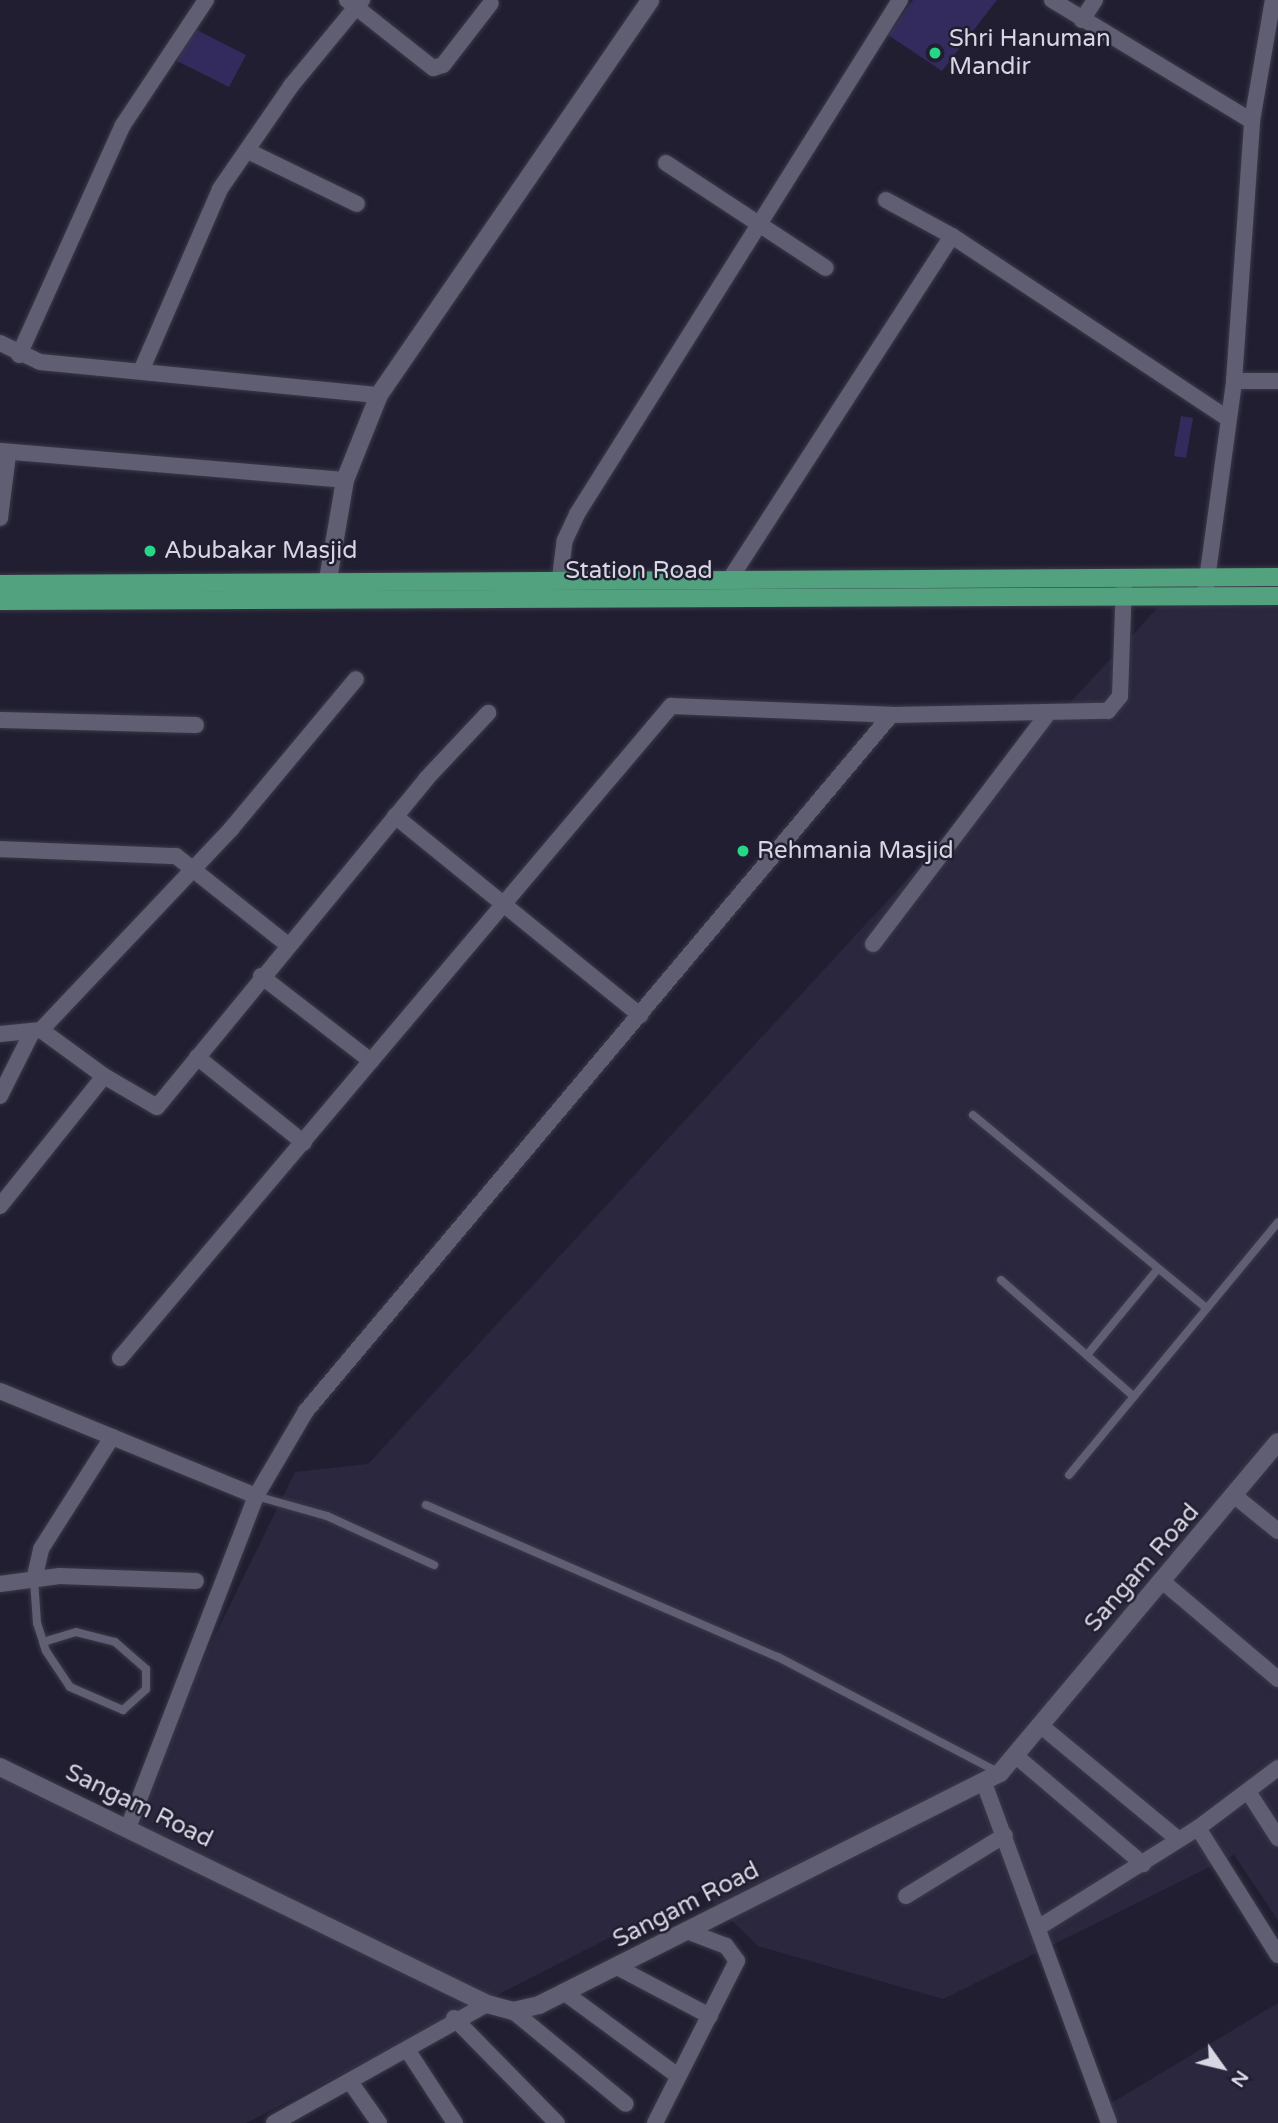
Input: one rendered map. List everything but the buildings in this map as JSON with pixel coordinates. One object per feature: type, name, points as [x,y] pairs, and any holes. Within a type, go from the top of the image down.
[{"type":"main road","name":"Station Road","points":[[0,601],[326,592],[560,578],[1124,587],[1205,586],[1278,577]]},
{"type":"main road","name":"Station Road","points":[[0,584],[856,600],[1124,587]]},
{"type":"main road","name":"Station Road","points":[[1205,586],[1278,596]]},
{"type":"street","points":[[19,355],[123,125],[206,0]]},
{"type":"street","points":[[326,592],[345,480],[379,395],[650,0]]},
{"type":"street","points":[[560,578],[565,540],[577,514],[758,221],[900,0]]},
{"type":"street","points":[[1052,0],[1252,121]]},
{"type":"street","points":[[1082,20],[1095,0]]},
{"type":"street","points":[[1205,586],[1234,381],[1252,121],[1266,16],[1273,0]]},
{"type":"street","points":[[141,371],[220,189],[355,2],[432,68],[443,65],[491,3]]},
{"type":"street","points":[[1266,16],[1278,32]]},
{"type":"street","points":[[248,151],[357,204]]},
{"type":"street","points":[[666,163],[826,268]]},
{"type":"street","points":[[886,200],[952,236],[1228,419]]},
{"type":"street","points":[[728,582],[952,236]]},
{"type":"street","points":[[0,343],[19,355],[141,371],[379,395]]},
{"type":"street","points":[[1234,381],[1278,381]]},
{"type":"street","points":[[0,518],[4,453],[345,480]]},
{"type":"street","points":[[120,1357],[304,1143],[502,900],[671,706],[891,715],[1096,714],[1116,704],[1124,587]]},
{"type":"street","points":[[0,1096],[36,1032],[194,867],[356,679]]},
{"type":"street","points":[[0,1034],[36,1032],[157,1107],[261,976],[395,816],[488,713]]},
{"type":"street","points":[[128,1828],[256,1496],[306,1411],[891,715]]},
{"type":"street","points":[[873,944],[1046,716]]},
{"type":"street","points":[[0,720],[196,725]]},
{"type":"street","points":[[395,816],[502,900],[640,1015]]},
{"type":"street","points":[[0,849],[155,852],[194,867],[288,944]]},
{"type":"street","points":[[261,976],[371,1061]]},
{"type":"street","points":[[197,1057],[304,1143]]},
{"type":"street","points":[[0,1206],[104,1076]]},
{"type":"street","points":[[0,1391],[256,1496]]},
{"type":"street","points":[[34,1580],[41,1549],[112,1437]]},
{"type":"street","name":"Sangam Road","points":[[0,1766],[487,2004],[513,2011],[565,1993],[992,1778],[1016,1756],[1236,1497],[1278,1442]]},
{"type":"street","points":[[1236,1497],[1278,1531]]},
{"type":"street","points":[[0,1584],[34,1580],[196,1581]]},
{"type":"street","points":[[1162,1581],[1278,1679]]},
{"type":"street","points":[[1040,1725],[1179,1840]]},
{"type":"street","points":[[1016,1756],[1143,1864]]},
{"type":"street","points":[[1041,1926],[1198,1828],[1249,1793],[1278,1768]]},
{"type":"street","points":[[992,1778],[1006,1835],[1041,1926],[1109,2123]]},
{"type":"street","points":[[1249,1793],[1278,1838]]},
{"type":"street","points":[[1198,1828],[1278,1955]]},
{"type":"street","points":[[906,1896],[1006,1835]]},
{"type":"street","points":[[655,2123],[737,1961],[726,1946],[689,1931]]},
{"type":"street","points":[[617,1967],[710,2016]]},
{"type":"street","points":[[565,1993],[678,2076]]},
{"type":"street","points":[[284,2121],[408,2051],[454,2018],[487,2004]]},
{"type":"street","points":[[513,2011],[626,2104]]},
{"type":"street","points":[[454,2018],[557,2123]]},
{"type":"street","points":[[408,2051],[454,2123]]},
{"type":"street","points":[[351,2083],[379,2123]]},
{"type":"lane","points":[[973,1115],[1206,1308]]},
{"type":"lane","points":[[1069,1475],[1132,1395],[1278,1222]]},
{"type":"lane","points":[[1087,1355],[1158,1269]]},
{"type":"lane","points":[[1001,1280],[1132,1395]]},
{"type":"lane","points":[[256,1496],[327,1516],[434,1565]]},
{"type":"lane","points":[[426,1505],[778,1657],[992,1778]]},
{"type":"lane","points":[[34,1580],[43,1642],[57,1672],[91,1701],[123,1710],[146,1689],[146,1669],[116,1642],[76,1632],[43,1642]]},
{"type":"shaded area","points":[[1162,603],[1278,605],[1278,1920],[1234,1855],[943,1999],[758,1946],[701,1891],[246,2123],[0,2123],[0,1766],[124,1821],[295,1472],[368,1464]]},
{"type":"shaded area","points":[[1278,2003],[1278,2123],[1099,2123],[1098,2111]]},
{"type":"place","name":"Shri Hanuman Mandir","points":[[935,53]]},
{"type":"place","name":"Abubakar Masjid","points":[[150,551]]},
{"type":"place","name":"Rehmania Masjid","points":[[743,851]]}]
